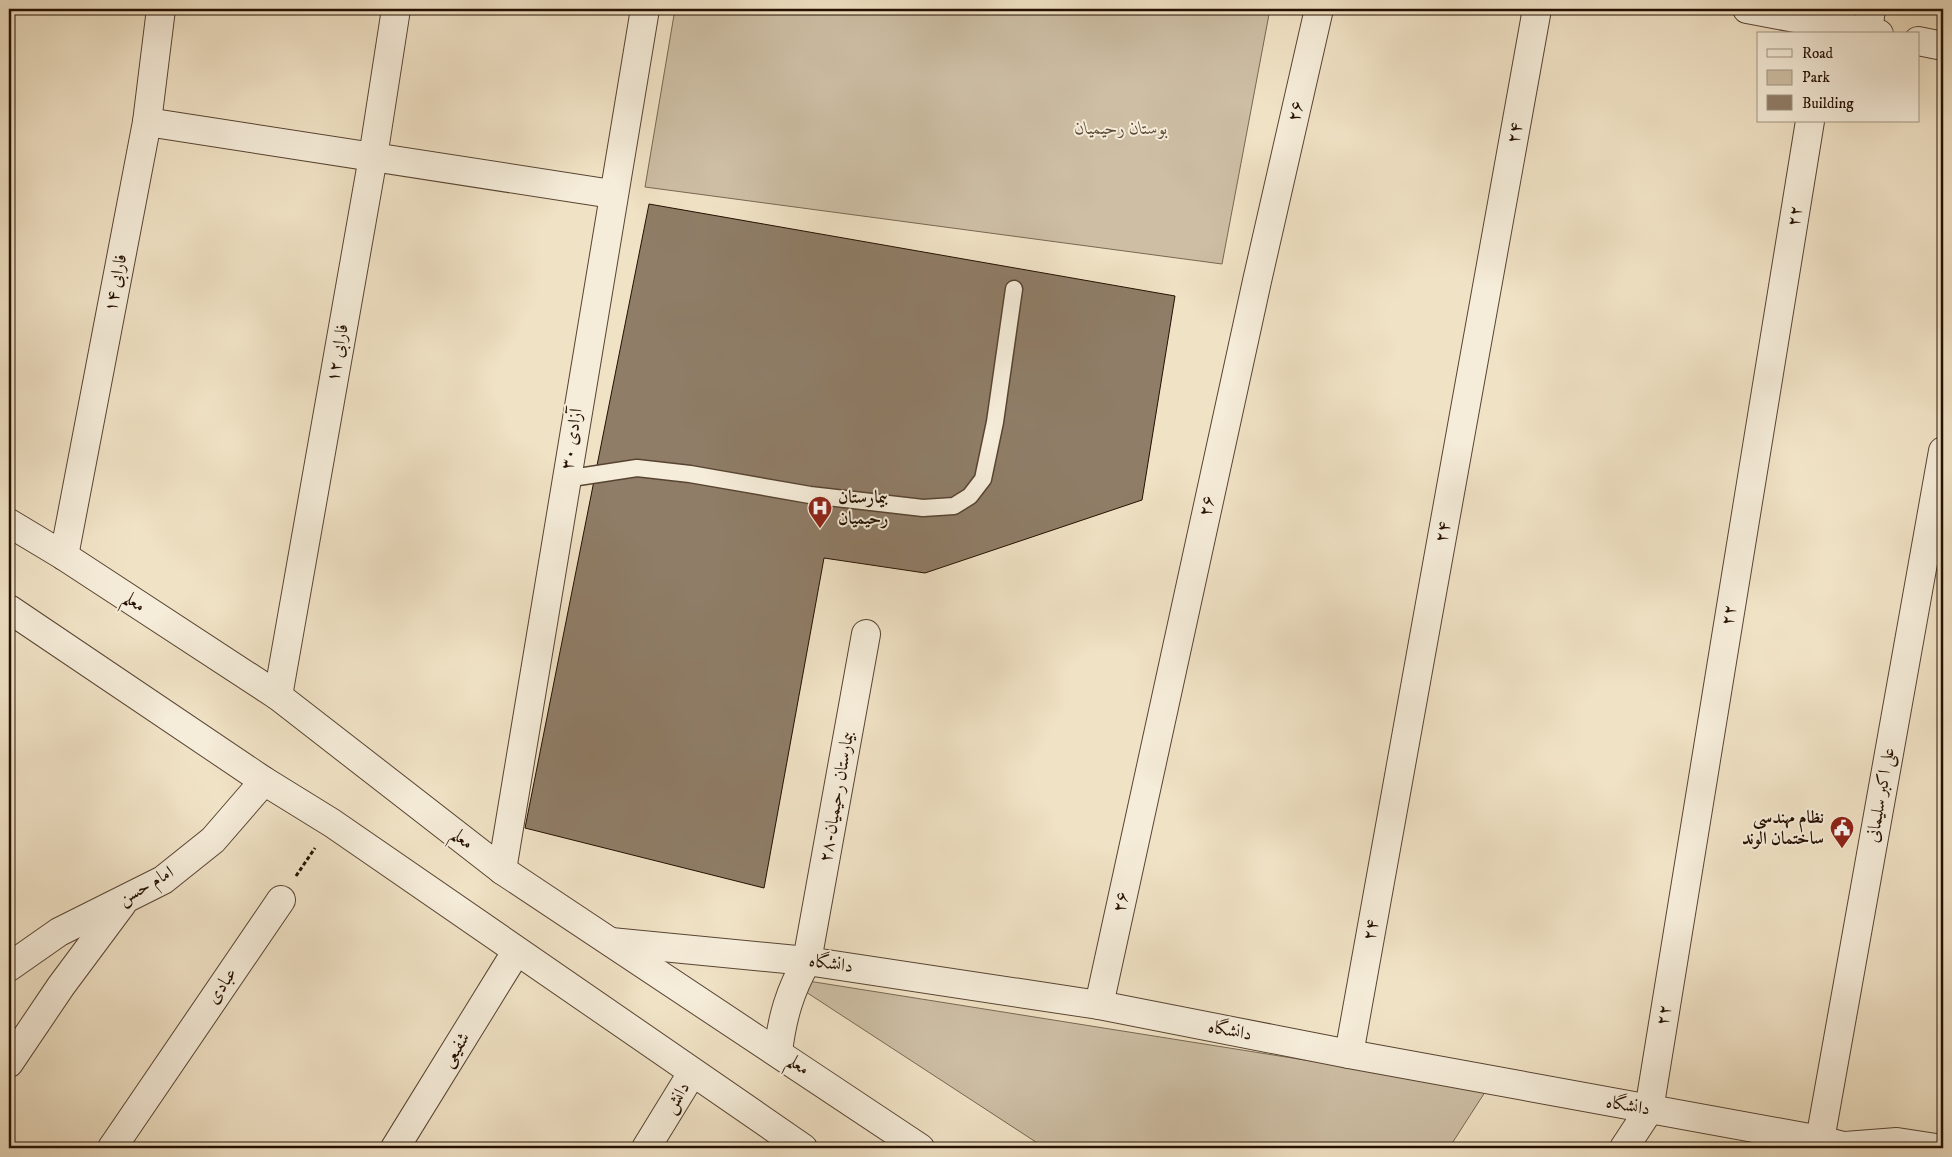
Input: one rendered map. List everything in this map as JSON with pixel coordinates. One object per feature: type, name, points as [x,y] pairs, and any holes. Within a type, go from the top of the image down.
[{"type":"street","name":"فارابی ۱۴","points":[[64,556],[146,122],[162,9]]},
{"type":"street","name":"فارابی ۱۲","points":[[278,696],[373,157],[396,9]]},
{"type":"street","name":"آزادی ۳۰","points":[[502,870],[612,194],[645,9]]},
{"type":"street","name":"۲۶","points":[[1099,1004],[1256,281],[1319,9]]},
{"type":"street","name":"۲۴","points":[[1349,1054],[1537,9]]},
{"type":"street","points":[[1747,9],[1825,29],[1872,25]]},
{"type":"street","points":[[1920,41],[1943,46]]},
{"type":"street","points":[[146,122],[612,194]]},
{"type":"street","name":"۲۲","points":[[1649,1110],[1810,122]]},
{"type":"street","name":"علی اکبر سلیمانی","points":[[1839,1145],[1943,450]]},
{"type":"street","name":"معلم","points":[[9,523],[64,556],[278,696],[502,870],[920,1148]]},
{"type":"street","points":[[9,609],[264,781],[332,823],[516,952],[803,1148]]},
{"type":"street","name":"۲۸-بیمارستان رحیمیان","points":[[778,1052],[781,1026],[788,1001],[807,961],[866,634]]},
{"type":"street","name":"امام حسن","points":[[9,967],[59,932],[163,880],[213,840],[264,781]]},
{"type":"street","points":[[9,1063],[61,986],[126,899]]},
{"type":"street","name":"عبادی","points":[[112,1148],[281,900]]},
{"type":"street","name":"دانشگاه","points":[[612,942],[807,961],[1099,1004],[1349,1054],[1839,1145],[1897,1142],[1936,1148]]},
{"type":"street","name":"شفیعی","points":[[395,1148],[516,952]]},
{"type":"street","name":"دانش","points":[[646,1148],[692,1073]]},
{"type":"street","points":[[1624,1148],[1649,1110]]},
{"type":"lane","points":[[565,479],[637,468],[690,474],[810,494],[923,508],[954,506],[970,496],[983,479],[995,422],[1014,289]]},
{"type":"path","points":[[281,900],[332,823]]},
{"type":"green space","name":"بوستان رحیمیان","points":[[675,9],[1270,9],[1222,264],[645,187]]},
{"type":"green space","points":[[783,977],[1487,1089],[1449,1148],[1045,1148]]},
{"type":"building","name":"بیمارستان رحیمیان","points":[[649,204],[1175,296],[1142,500],[925,573],[824,558],[764,888],[525,828]]},
{"type":"place","name":"بیمارستان رحیمیان","points":[[820,529]]},
{"type":"place","name":"نظام مهندسی ساختمان الوند","points":[[1842,849]]}]
